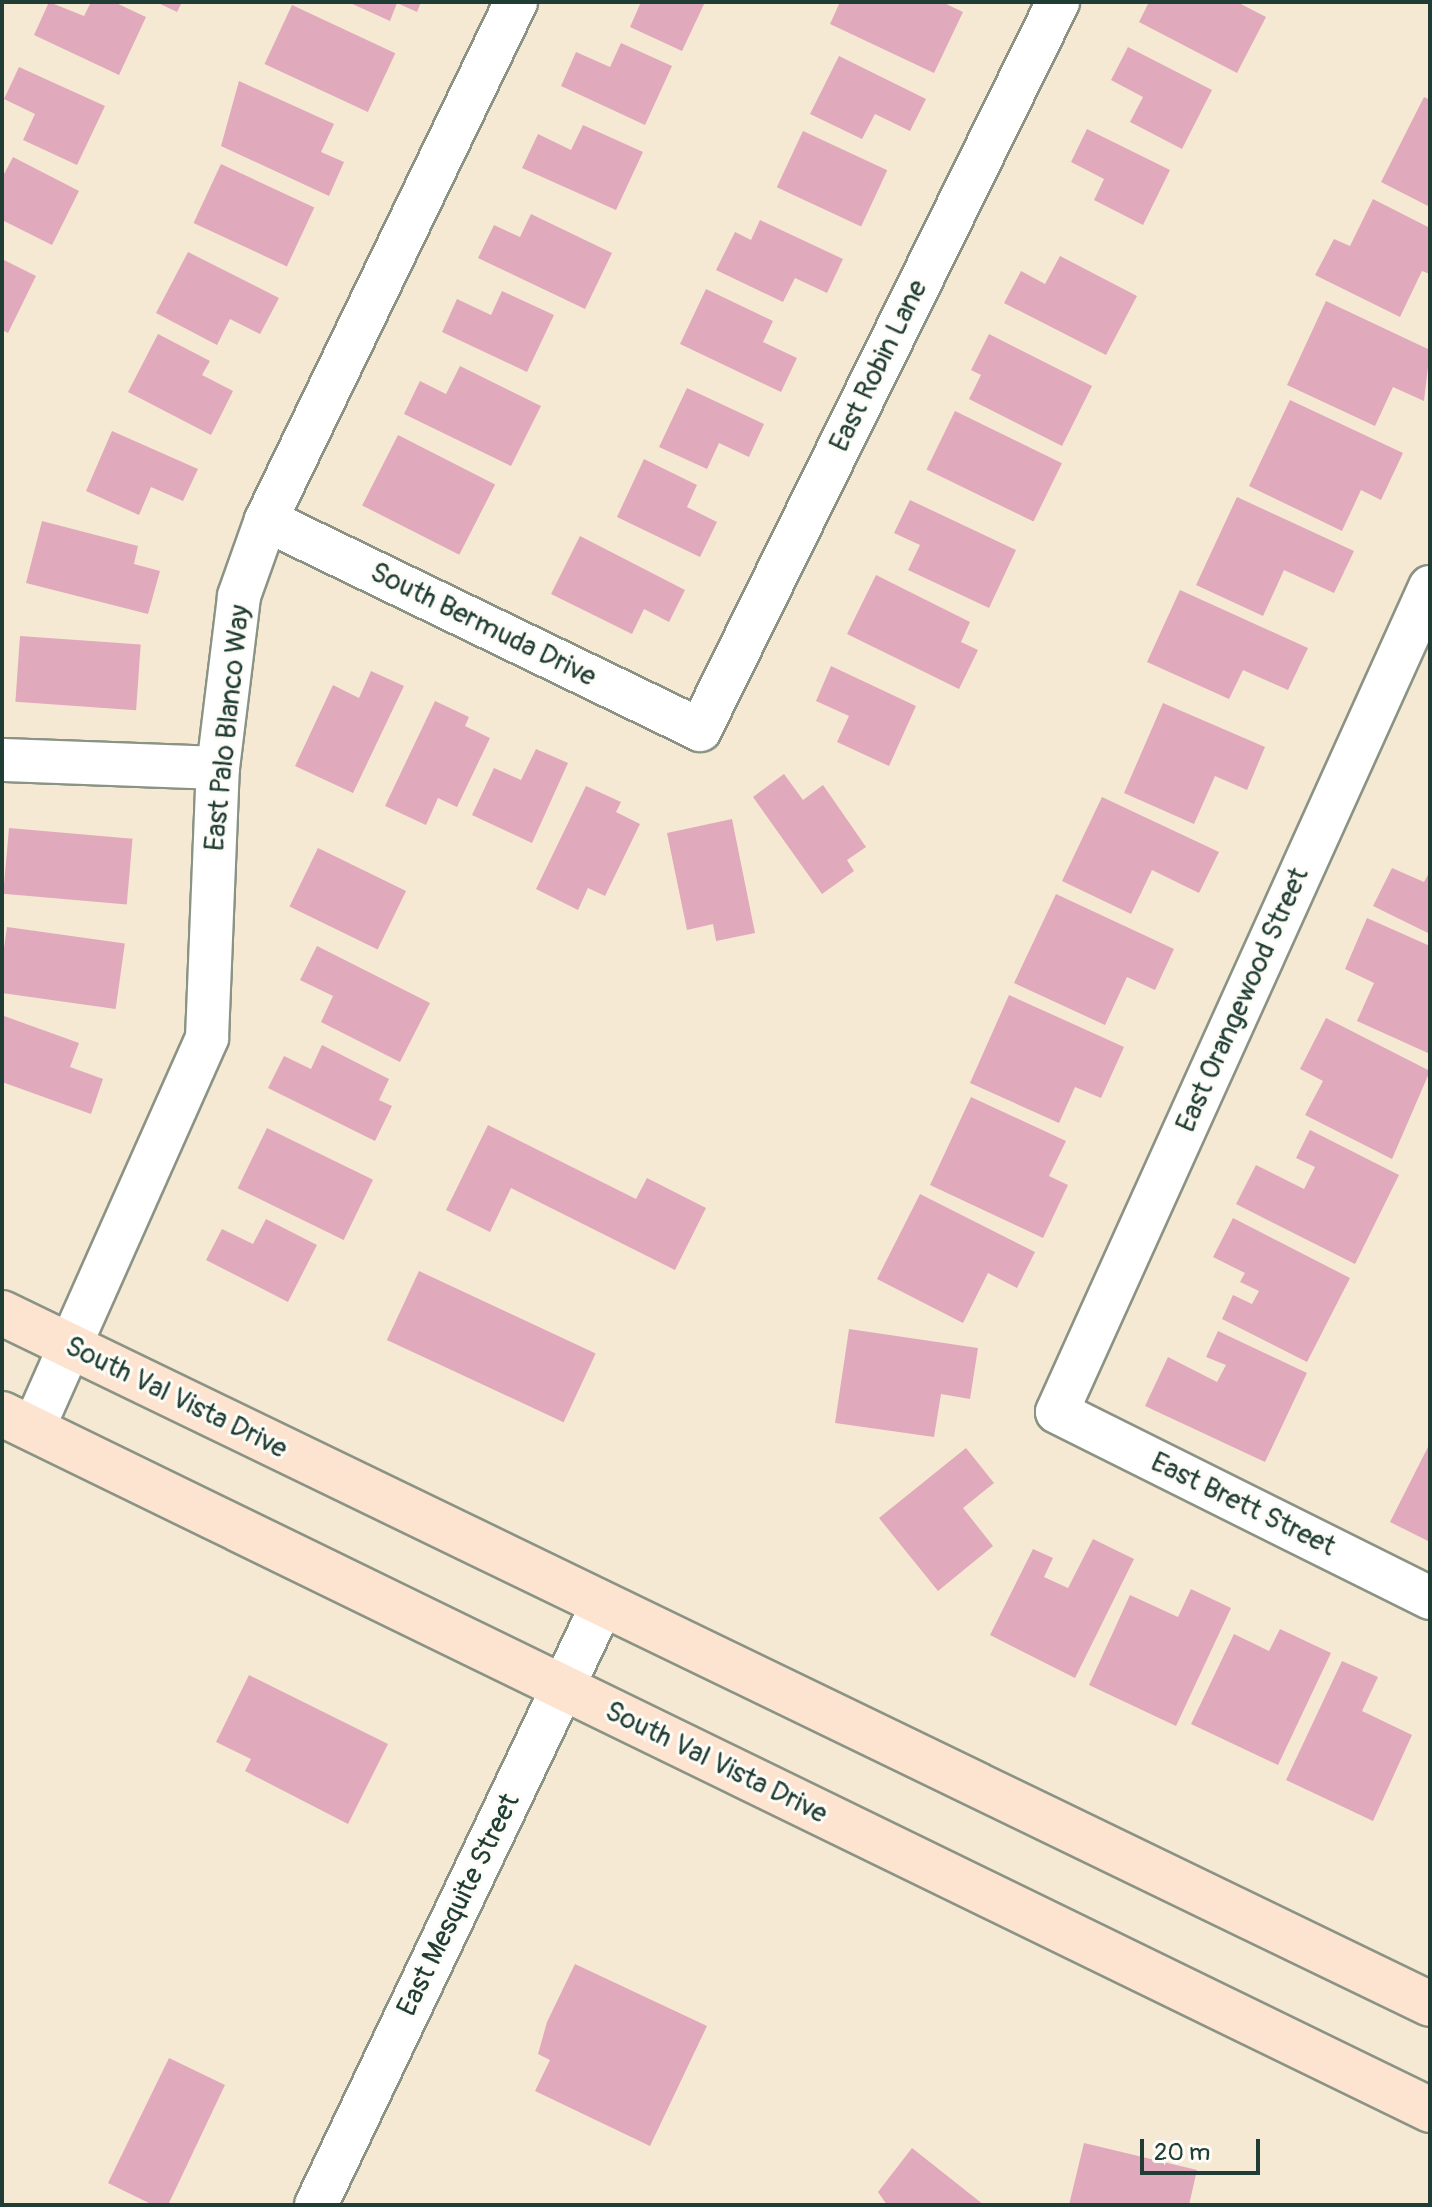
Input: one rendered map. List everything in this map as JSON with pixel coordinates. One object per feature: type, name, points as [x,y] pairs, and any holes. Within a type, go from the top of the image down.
[{"type":"main road","name":"South Val Vista Drive","points":[[2,1313],[1430,2004]]},
{"type":"main road","name":"South Val Vista Drive","points":[[17,1422],[1430,2110]]},
{"type":"street","name":"East Palo Blanco Way","points":[[17,1422],[71,1347],[207,1038],[218,768],[239,596],[266,520],[516,2]]},
{"type":"street","name":"East Robin Lane","points":[[700,730],[1058,2]]},
{"type":"street","name":"South Bermuda Drive","points":[[266,520],[700,730]]},
{"type":"street","name":"East Orangewood Street","points":[[1057,1412],[1421,631],[1430,587]]},
{"type":"street","points":[[2,760],[218,768]]},
{"type":"street","name":"East Brett Street","points":[[1057,1412],[1430,1598]]},
{"type":"street","name":"East Mesquite Street","points":[[316,2205],[602,1605]]},
{"type":"building","points":[[49,2],[84,16],[91,2],[114,2],[146,17],[119,75],[34,35]]},
{"type":"building","points":[[156,2],[182,2],[177,12]]},
{"type":"building","points":[[348,2],[421,2],[417,12],[397,3],[390,21]]},
{"type":"building","points":[[641,2],[705,2],[682,51],[630,27]]},
{"type":"building","points":[[840,2],[942,2],[963,12],[934,73],[830,24]]},
{"type":"building","points":[[1149,2],[1237,2],[1266,17],[1237,73],[1139,22]]},
{"type":"building","points":[[292,5],[395,53],[368,112],[265,64]]},
{"type":"building","points":[[621,43],[672,66],[645,125],[561,86],[576,52],[610,67]]},
{"type":"building","points":[[1128,47],[1212,90],[1182,149],[1130,122],[1143,97],[1111,80]]},
{"type":"building","points":[[839,56],[926,99],[910,131],[875,114],[862,139],[810,114]]},
{"type":"building","points":[[19,67],[105,106],[77,165],[23,140],[35,114],[4,99]]},
{"type":"building","points":[[239,81],[334,124],[321,152],[344,162],[329,196],[221,146]]},
{"type":"building","points":[[1424,97],[1430,100],[1430,207],[1381,182]]},
{"type":"building","points":[[583,125],[643,152],[616,210],[522,168],[538,134],[571,150]]},
{"type":"building","points":[[1087,129],[1170,170],[1143,225],[1094,200],[1104,179],[1071,162]]},
{"type":"building","points":[[803,131],[887,170],[861,226],[777,187]]},
{"type":"building","points":[[13,157],[79,191],[52,245],[2,220],[2,178]]},
{"type":"building","points":[[221,164],[314,208],[287,266],[194,223]]},
{"type":"building","points":[[1373,199],[1430,228],[1430,274],[1422,271],[1400,317],[1315,275],[1334,239],[1350,246]]},
{"type":"building","points":[[531,214],[612,253],[585,309],[478,258],[494,225],[520,237]]},
{"type":"building","points":[[760,220],[843,259],[827,293],[795,278],[783,302],[716,270],[735,232],[751,240]]},
{"type":"building","points":[[188,252],[279,298],[260,334],[230,319],[217,345],[156,313]]},
{"type":"building","points":[[1060,256],[1137,296],[1106,355],[1004,303],[1021,271],[1045,284]]},
{"type":"building","points":[[2,259],[36,276],[8,333],[2,330]]},
{"type":"building","points":[[706,289],[773,321],[763,342],[797,358],[781,392],[680,344]]},
{"type":"building","points":[[502,291],[554,315],[527,372],[442,332],[457,299],[491,315]]},
{"type":"building","points":[[1326,301],[1430,350],[1424,401],[1393,387],[1375,426],[1287,385]]},
{"type":"building","points":[[158,334],[210,361],[202,375],[233,391],[211,435],[128,392]]},
{"type":"building","points":[[989,334],[1092,386],[1062,446],[969,399],[981,375],[971,370]]},
{"type":"building","points":[[460,366],[541,406],[511,466],[404,414],[420,381],[446,394]]},
{"type":"building","points":[[687,388],[764,424],[749,457],[719,443],[707,469],[659,447]]},
{"type":"building","points":[[1290,400],[1403,453],[1381,500],[1361,490],[1342,531],[1249,486]]},
{"type":"building","points":[[955,411],[1062,463],[1033,522],[927,469]]},
{"type":"building","points":[[112,431],[198,469],[183,501],[151,487],[139,515],[86,491]]},
{"type":"building","points":[[398,435],[495,484],[459,555],[362,505]]},
{"type":"building","points":[[644,459],[697,485],[687,507],[717,522],[700,557],[617,517]]},
{"type":"building","points":[[1237,497],[1354,551],[1334,593],[1284,570],[1263,616],[1196,585]]},
{"type":"building","points":[[910,500],[1016,550],[989,608],[908,570],[920,545],[894,533]]},
{"type":"building","points":[[42,521],[138,546],[134,564],[160,571],[148,614],[26,583]]},
{"type":"building","points":[[580,536],[685,590],[669,622],[644,609],[632,634],[551,594]]},
{"type":"building","points":[[876,575],[970,622],[961,642],[978,650],[959,689],[847,634]]},
{"type":"building","points":[[1180,590],[1308,648],[1288,690],[1243,670],[1229,699],[1147,662]]},
{"type":"building","points":[[20,636],[141,644],[136,710],[15,702]]},
{"type":"building","points":[[831,666],[916,706],[889,766],[837,742],[849,716],[816,701]]},
{"type":"building","points":[[371,671],[404,686],[353,793],[295,766],[333,685],[359,698]]},
{"type":"building","points":[[435,701],[469,717],[465,726],[490,738],[457,807],[438,798],[426,825],[385,806]]},
{"type":"building","points":[[1163,703],[1265,747],[1247,790],[1215,776],[1194,824],[1124,793]]},
{"type":"building","points":[[536,749],[568,763],[532,843],[472,815],[494,768],[521,780]]},
{"type":"building","points":[[784,774],[803,800],[823,785],[866,847],[847,860],[854,871],[822,894],[753,797]]},
{"type":"building","points":[[586,786],[621,802],[616,812],[640,824],[605,896],[588,888],[578,910],[536,889]]},
{"type":"building","points":[[1102,797],[1219,852],[1199,893],[1152,870],[1131,914],[1062,881]]},
{"type":"building","points":[[732,819],[755,933],[716,941],[713,924],[687,930],[667,833]]},
{"type":"building","points":[[9,828],[133,839],[127,905],[3,894]]},
{"type":"building","points":[[318,848],[406,891],[378,949],[290,906]]},
{"type":"building","points":[[1392,868],[1424,882],[1430,871],[1430,934],[1373,906]]},
{"type":"building","points":[[1056,894],[1174,949],[1155,990],[1127,977],[1105,1025],[1014,983]]},
{"type":"building","points":[[1367,918],[1430,946],[1430,1054],[1357,1021],[1374,983],[1345,969]]},
{"type":"building","points":[[7,927],[125,944],[116,1009],[2,993]]},
{"type":"building","points":[[317,946],[430,1003],[400,1062],[321,1022],[333,996],[300,980]]},
{"type":"building","points":[[1009,995],[1124,1047],[1101,1098],[1075,1087],[1059,1123],[970,1083]]},
{"type":"building","points":[[4,1016],[79,1043],[70,1067],[103,1079],[91,1114],[2,1082]]},
{"type":"building","points":[[1326,1018],[1430,1071],[1392,1159],[1305,1115],[1323,1081],[1300,1069]]},
{"type":"building","points":[[322,1045],[389,1079],[379,1100],[392,1106],[375,1141],[268,1088],[284,1056],[311,1069]]},
{"type":"building","points":[[971,1097],[1066,1141],[1049,1176],[1068,1185],[1043,1238],[930,1185]]},
{"type":"building","points":[[488,1125],[636,1199],[647,1178],[706,1208],[675,1270],[511,1188],[490,1232],[446,1210]]},
{"type":"building","points":[[267,1128],[373,1180],[344,1240],[238,1188]]},
{"type":"building","points":[[1310,1130],[1399,1175],[1355,1264],[1236,1204],[1256,1165],[1304,1189],[1315,1167],[1296,1158]]},
{"type":"building","points":[[920,1194],[1035,1252],[1017,1288],[988,1273],[963,1323],[877,1279]]},
{"type":"building","points":[[1233,1218],[1350,1278],[1307,1362],[1222,1319],[1233,1295],[1252,1304],[1259,1291],[1240,1282],[1245,1273],[1213,1257]]},
{"type":"building","points":[[266,1219],[317,1245],[288,1302],[206,1260],[222,1229],[253,1244]]},
{"type":"building","points":[[419,1271],[596,1353],[564,1422],[387,1340]]},
{"type":"building","points":[[849,1329],[978,1348],[970,1399],[941,1394],[934,1437],[835,1423]]},
{"type":"building","points":[[1218,1331],[1307,1373],[1265,1462],[1145,1406],[1168,1357],[1217,1382],[1226,1365],[1206,1357]]},
{"type":"building","points":[[1430,1443],[1430,1542],[1390,1522]]},
{"type":"building","points":[[966,1448],[994,1483],[963,1508],[993,1546],[938,1591],[879,1518]]},
{"type":"building","points":[[1093,1539],[1134,1559],[1075,1678],[990,1635],[1033,1549],[1053,1558],[1044,1577],[1068,1588]]},
{"type":"building","points":[[1191,1589],[1231,1608],[1176,1726],[1089,1685],[1130,1595],[1178,1617]]},
{"type":"building","points":[[1280,1629],[1331,1653],[1278,1765],[1191,1724],[1234,1634],[1269,1651]]},
{"type":"building","points":[[1342,1661],[1378,1677],[1362,1711],[1412,1735],[1373,1821],[1286,1780]]},
{"type":"building","points":[[249,1675],[388,1744],[348,1824],[245,1771],[251,1759],[216,1742]]},
{"type":"building","points":[[575,1964],[707,2026],[650,2146],[535,2091],[550,2060],[538,2054],[547,2022]]},
{"type":"building","points":[[169,2058],[225,2085],[168,2205],[153,2205],[108,2183]]},
{"type":"building","points":[[1084,2143],[1197,2170],[1189,2205],[1069,2205]]},
{"type":"building","points":[[912,2148],[984,2205],[887,2205],[878,2192]]}]
